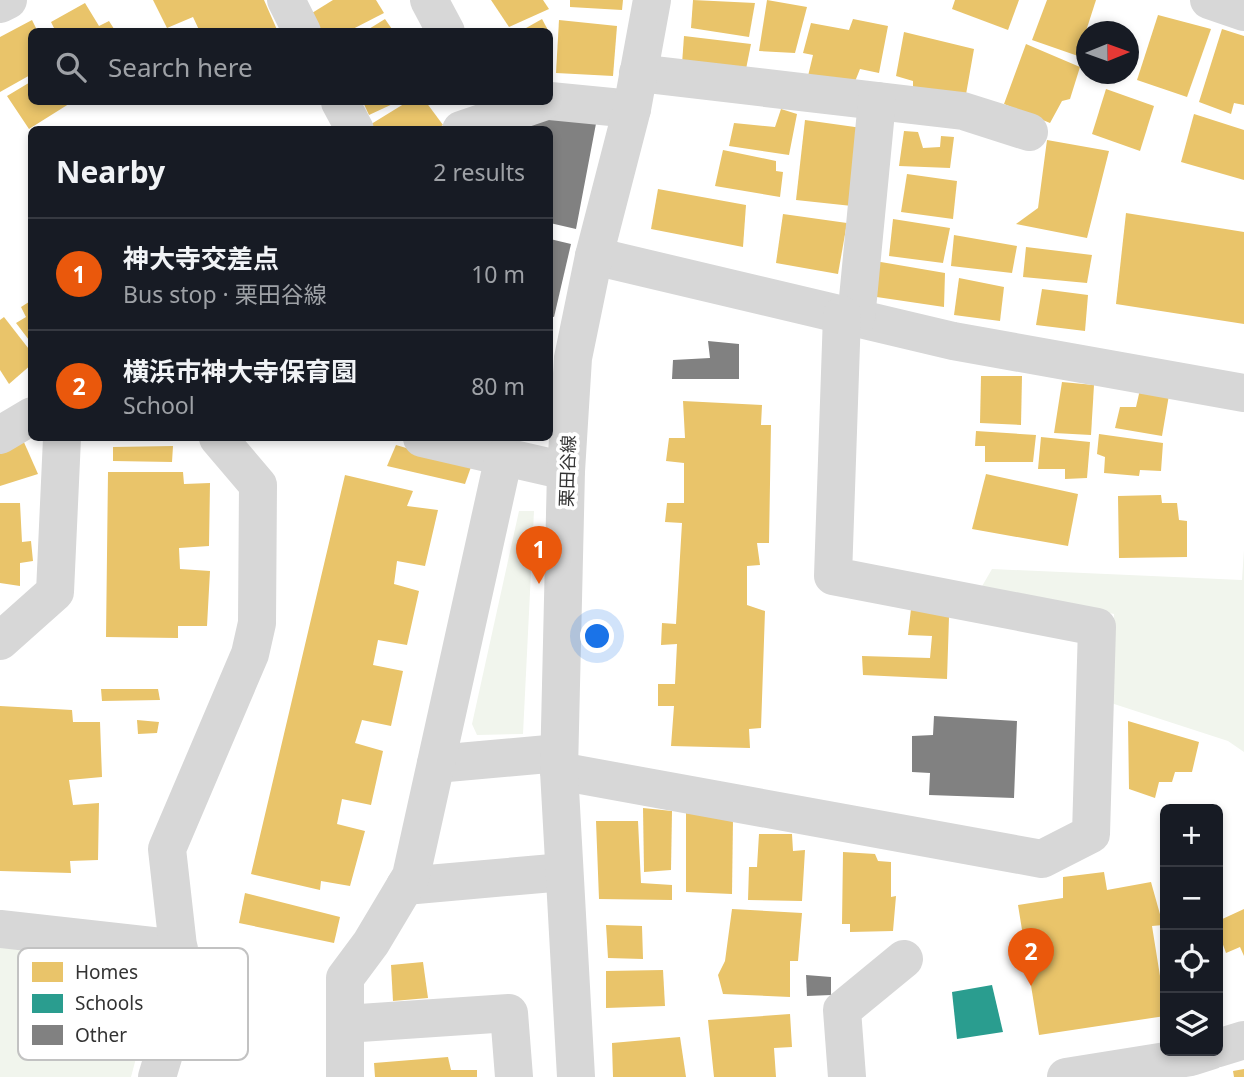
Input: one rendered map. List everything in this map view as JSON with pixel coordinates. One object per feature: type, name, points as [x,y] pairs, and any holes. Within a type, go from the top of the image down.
[{"type":"street","points":[[0,4],[8,0]]},
{"type":"street","points":[[286,0],[301,28]]},
{"type":"street","points":[[429,0],[444,28]]},
{"type":"street","name":"栗田谷線","points":[[576,1077],[559,762],[566,471],[561,356],[594,256],[635,91],[652,0]]},
{"type":"street","points":[[1209,0],[1244,12]]},
{"type":"street","points":[[553,101],[635,91],[877,101],[963,111],[1029,132]]},
{"type":"street","points":[[436,764],[559,762],[1042,859],[1091,834],[1097,627],[833,576],[849,317],[877,101]]},
{"type":"street","points":[[342,105],[353,126]]},
{"type":"street","points":[[478,116],[529,105]]},
{"type":"street","points":[[594,256],[953,341],[1244,393]]},
{"type":"street","points":[[0,435],[28,418]]},
{"type":"street","points":[[0,641],[55,592],[62,441]]},
{"type":"street","points":[[179,948],[167,849],[250,654],[257,623],[258,485],[221,441]]},
{"type":"street","points":[[436,441],[566,471]]},
{"type":"street","points":[[345,1077],[345,978],[371,943],[411,876],[504,456]]},
{"type":"street","points":[[405,886],[564,872]]},
{"type":"street","points":[[0,929],[170,948]]},
{"type":"street","points":[[847,1077],[842,1010],[904,959]]},
{"type":"street","points":[[345,1024],[509,1013],[513,1077]]},
{"type":"street","points":[[1223,1046],[1244,1040]]},
{"type":"street","points":[[1066,1077],[1194,1056]]},
{"type":"street","points":[[157,1077],[162,1060]]},
{"type":"shaded area","points":[[519,511],[534,511],[523,734],[477,735],[472,724]]},
{"type":"shaded area","points":[[1244,550],[1244,752],[1228,741],[1111,703],[1114,614],[981,588],[992,569],[1242,580]]},
{"type":"shaded area","points":[[0,942],[50,948],[18,948],[18,1060],[136,1060],[131,1077],[0,1077]]},
{"type":"building: Homes","points":[[153,0],[264,0],[276,28],[198,28],[193,17],[167,28]]},
{"type":"building: Homes","points":[[333,0],[376,0],[384,13],[355,28],[319,28],[312,13]]},
{"type":"building: Homes","points":[[491,0],[543,0],[549,9],[509,27]]},
{"type":"building: Homes","points":[[570,0],[623,0],[622,10],[570,7]]},
{"type":"building: Homes","points":[[693,0],[755,3],[749,37],[691,28]]},
{"type":"building: Homes","points":[[767,0],[807,7],[795,53],[759,51]]},
{"type":"building: Homes","points":[[955,0],[1019,0],[1008,30],[952,9]]},
{"type":"building: Homes","points":[[1047,0],[1096,0],[1089,21],[1076,21],[1076,55],[1032,40]]},
{"type":"building: Homes","points":[[85,3],[99,26],[109,21],[113,28],[54,28],[51,22]]},
{"type":"building: Homes","points":[[1158,15],[1211,29],[1187,97],[1139,81]]},
{"type":"building: Homes","points":[[385,19],[391,28],[370,28]]},
{"type":"building: Homes","points":[[542,19],[547,28],[526,28]]},
{"type":"building: Homes","points":[[853,19],[888,26],[879,73],[860,69],[854,84],[808,76],[813,55],[803,53],[811,23],[849,30]]},
{"type":"building: Homes","points":[[32,20],[36,28],[28,28],[28,76],[0,92],[0,37]]},
{"type":"building: Homes","points":[[559,20],[617,26],[613,76],[556,73]]},
{"type":"building: Homes","points":[[1222,29],[1244,36],[1244,105],[1234,103],[1231,114],[1199,102]]},
{"type":"building: Homes","points":[[904,32],[974,49],[965,100],[913,92],[913,81],[896,76]]},
{"type":"building: Homes","points":[[684,36],[751,44],[745,74],[682,64]]},
{"type":"building: Homes","points":[[1026,44],[1076,65],[1076,80],[1070,99],[1062,101],[1050,123],[1004,104]]},
{"type":"building: Homes","points":[[28,83],[28,105],[67,105],[28,128],[7,96]]},
{"type":"building: Homes","points":[[1106,89],[1154,106],[1140,151],[1092,134]]},
{"type":"building: Homes","points":[[364,105],[391,105],[369,115]]},
{"type":"building: Homes","points":[[402,105],[428,105],[443,125],[441,126],[368,126]]},
{"type":"building: Homes","points":[[781,109],[797,114],[789,155],[729,146],[734,123],[775,127]]},
{"type":"building: Homes","points":[[1194,114],[1244,130],[1244,180],[1181,162]]},
{"type":"building: Homes","points":[[805,120],[862,128],[852,206],[796,200]]},
{"type":"building: Homes","points":[[904,131],[918,132],[923,148],[940,147],[941,136],[954,137],[950,168],[899,166]]},
{"type":"building: Homes","points":[[1047,140],[1109,151],[1087,238],[1016,224],[1038,208]]},
{"type":"building: Homes","points":[[723,150],[776,161],[776,171],[783,172],[780,197],[715,186]]},
{"type":"building: Homes","points":[[907,174],[957,181],[953,219],[901,212]]},
{"type":"building: Homes","points":[[658,189],[746,205],[743,247],[651,229]]},
{"type":"building: Homes","points":[[1126,213],[1244,232],[1244,324],[1116,304]]},
{"type":"building: Homes","points":[[783,214],[847,223],[838,274],[776,263]]},
{"type":"building: Homes","points":[[893,219],[950,228],[943,263],[889,256]]},
{"type":"building: Homes","points":[[954,235],[1017,246],[1012,273],[951,266]]},
{"type":"building: Homes","points":[[1026,247],[1092,255],[1087,283],[1023,277]]},
{"type":"building: Homes","points":[[875,261],[945,273],[944,307],[870,296]]},
{"type":"building: Homes","points":[[959,278],[1004,287],[1000,321],[954,315]]},
{"type":"building: Homes","points":[[1042,289],[1088,295],[1085,331],[1036,325]]},
{"type":"building: Homes","points":[[28,303],[28,339],[16,323],[26,317],[21,307]]},
{"type":"building: Homes","points":[[4,317],[28,348],[28,367],[9,384],[0,370],[0,320]]},
{"type":"building: Homes","points":[[981,376],[1022,376],[1021,425],[980,423]]},
{"type":"building: Homes","points":[[1062,382],[1094,385],[1091,435],[1054,433]]},
{"type":"building: Homes","points":[[1141,385],[1170,389],[1162,436],[1115,428],[1120,407],[1136,407]]},
{"type":"building: Homes","points":[[683,401],[762,405],[761,425],[771,425],[769,543],[757,543],[760,565],[747,566],[747,605],[765,611],[761,728],[749,729],[750,748],[671,746],[674,706],[658,706],[658,684],[675,684],[677,644],[661,645],[662,623],[676,624],[682,523],[665,522],[667,503],[684,503],[684,463],[666,461],[669,438],[685,438]]},
{"type":"building: Homes","points":[[976,431],[1036,435],[1033,462],[985,462],[985,446],[975,446]]},
{"type":"building: Homes","points":[[1099,434],[1163,443],[1161,471],[1140,470],[1139,476],[1104,473],[1105,457],[1097,454]]},
{"type":"building: Homes","points":[[1041,437],[1090,442],[1087,478],[1065,479],[1065,469],[1038,469]]},
{"type":"building: Homes","points":[[23,440],[38,474],[0,486],[0,454]]},
{"type":"building: Homes","points":[[396,445],[471,467],[465,484],[387,466]]},
{"type":"building: Homes","points":[[173,446],[172,462],[113,461],[113,447]]},
{"type":"building: Homes","points":[[108,472],[183,472],[184,484],[210,483],[209,546],[179,548],[180,569],[210,571],[207,626],[178,626],[178,638],[106,637]]},
{"type":"building: Homes","points":[[986,474],[1078,494],[1068,546],[972,529]]},
{"type":"building: Homes","points":[[345,475],[413,491],[407,506],[438,510],[425,566],[397,561],[394,584],[419,591],[407,645],[378,640],[373,665],[403,671],[391,726],[362,720],[355,743],[383,751],[371,805],[342,799],[337,824],[365,831],[350,886],[321,881],[320,890],[251,874]]},
{"type":"building: Homes","points":[[1161,495],[1162,503],[1177,503],[1179,520],[1187,521],[1187,557],[1119,558],[1118,496]]},
{"type":"building: Homes","points":[[0,503],[20,503],[22,542],[31,541],[33,561],[20,563],[20,586],[0,583]]},
{"type":"building: Homes","points":[[911,609],[949,617],[947,679],[863,675],[862,656],[930,658],[932,636],[908,635]]},
{"type":"building: Homes","points":[[101,689],[158,689],[160,700],[102,701]]},
{"type":"building: Homes","points":[[0,706],[72,710],[73,722],[100,722],[102,777],[69,780],[73,805],[99,803],[98,860],[70,861],[71,873],[0,871]]},
{"type":"building: Homes","points":[[137,720],[159,722],[157,733],[138,734]]},
{"type":"building: Homes","points":[[1128,721],[1199,742],[1192,772],[1175,772],[1172,782],[1159,782],[1155,798],[1129,789]]},
{"type":"building: Homes","points":[[643,808],[672,811],[671,870],[644,872]]},
{"type":"building: Homes","points":[[686,813],[733,819],[732,894],[686,892]]},
{"type":"building: Homes","points":[[596,821],[638,821],[641,883],[672,885],[672,900],[599,899]]},
{"type":"building: Homes","points":[[759,834],[792,834],[793,851],[805,850],[802,901],[748,900],[749,867],[757,867]]},
{"type":"building: Homes","points":[[843,852],[875,854],[878,861],[891,862],[891,897],[896,896],[893,931],[850,932],[850,924],[842,924]]},
{"type":"building: Homes","points":[[1104,872],[1107,890],[1151,882],[1160,914],[1160,925],[1152,926],[1160,976],[1160,1017],[1039,1035],[1018,905],[1063,898],[1063,877]]},
{"type":"building: Homes","points":[[245,893],[340,917],[334,943],[239,923]]},
{"type":"building: Homes","points":[[732,909],[802,913],[798,961],[790,961],[790,997],[723,994],[718,975],[725,961]]},
{"type":"building: Homes","points":[[1244,909],[1244,956],[1240,947],[1226,953],[1223,945],[1223,919]]},
{"type":"building: Homes","points":[[606,925],[642,926],[643,959],[608,958]]},
{"type":"building: Homes","points":[[423,962],[428,998],[393,1001],[391,965]]},
{"type":"building: Homes","points":[[663,970],[665,1006],[606,1008],[606,971]]},
{"type":"building: Homes","points":[[790,1014],[792,1047],[774,1048],[776,1077],[714,1077],[708,1020]]},
{"type":"building: Homes","points":[[680,1037],[686,1077],[613,1077],[612,1043]]},
{"type":"building: Homes","points":[[448,1057],[451,1070],[477,1070],[477,1077],[375,1077],[374,1063]]},
{"type":"building: Homes","points":[[1244,1069],[1244,1077],[1234,1077],[1233,1071]]},
{"type":"building: Schools","points":[[992,985],[1003,1032],[957,1039],[952,992]]},
{"type":"building: Other","points":[[598,113],[576,229],[553,224],[553,126],[500,126],[501,121]]},
{"type":"building: Other","points":[[553,240],[571,244],[553,317]]},
{"type":"building: Other","points":[[708,341],[739,344],[739,379],[672,379],[673,360],[710,358]]},
{"type":"building: Other","points":[[934,716],[1017,721],[1014,798],[929,795],[930,773],[912,772],[912,736],[933,735]]},
{"type":"building: Other","points":[[806,975],[831,977],[831,995],[807,996]]},
{"type":"place","name":"神大寺交差点","points":[[539,584]]},
{"type":"place","name":"横浜市神大寺保育園","points":[[1031,986]]}]
